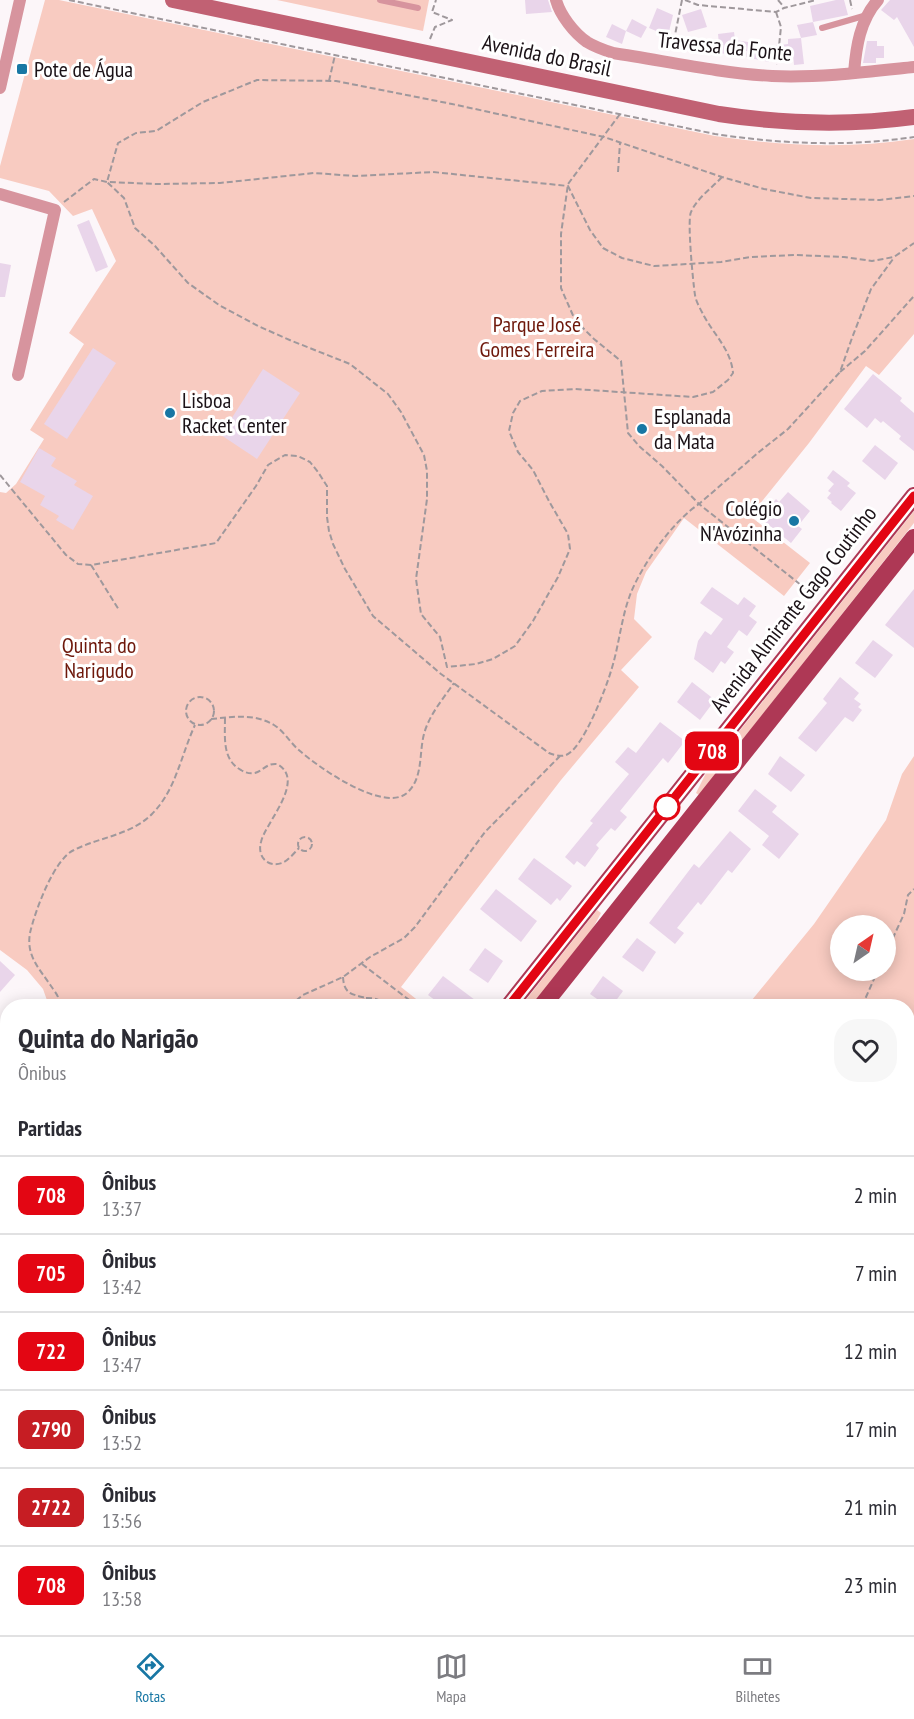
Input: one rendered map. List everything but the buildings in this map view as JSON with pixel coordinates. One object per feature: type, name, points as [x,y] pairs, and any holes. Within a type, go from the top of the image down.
[{"type":"main road","name":"Avenida do Brasil","points":[[173,0],[719,114],[777,122],[806,123],[866,122],[914,117]]},
{"type":"main road","name":"Avenida Almirante Gago Coutinho","points":[[515,999],[914,496]]},
{"type":"main road","points":[[548,999],[914,538]]},
{"type":"main road","points":[[647,833],[667,849]]},
{"type":"main road","points":[[629,855],[650,871]]},
{"type":"street","points":[[0,87],[20,0]]},
{"type":"street","name":"Travessa da Fonte","points":[[556,0],[557,6],[568,23],[585,41],[613,53],[749,75],[854,73],[914,67]]},
{"type":"street","points":[[854,73],[856,46],[868,15],[878,0]]},
{"type":"street","points":[[0,194],[54,210],[18,375]]},
{"type":"lane","points":[[380,0],[418,8]]},
{"type":"lane","points":[[822,28],[868,15]]},
{"type":"path","points":[[69,0],[715,134],[776,142],[837,144],[914,137]]},
{"type":"path","points":[[430,39],[435,27],[452,20],[432,12],[436,0]]},
{"type":"path","points":[[670,62],[684,0],[698,5],[776,12],[816,0]]},
{"type":"path","points":[[778,0],[784,8]]},
{"type":"path","points":[[776,12],[781,27],[776,76]]},
{"type":"path","points":[[329,81],[335,55]]},
{"type":"path","points":[[107,182],[118,143],[136,133],[156,132],[203,102],[257,80],[329,81],[452,104],[603,137],[764,189],[811,198],[880,200],[914,196]]},
{"type":"path","points":[[620,114],[568,186],[561,234],[561,288],[575,320],[621,361],[628,433],[699,504],[807,589]]},
{"type":"path","points":[[618,172],[620,142]]},
{"type":"path","points":[[54,210],[94,179],[107,182],[157,184],[220,183],[314,173],[354,176],[433,172],[568,186]]},
{"type":"path","points":[[441,674],[447,666],[476,664],[493,659],[515,646],[533,621],[558,577],[570,549],[568,534],[533,470],[518,452],[509,431],[513,413],[520,401],[542,391],[575,389],[693,397],[712,392],[728,380],[733,373],[732,362],[724,344],[705,318],[695,297],[691,263],[689,214],[696,203],[722,177]]},
{"type":"path","points":[[107,182],[124,198],[135,228],[155,246],[188,283],[258,326],[350,364],[388,394],[401,412],[424,455],[427,471],[426,510],[416,579],[421,614],[440,637],[447,666]]},
{"type":"path","points":[[568,186],[590,230],[603,248],[622,258],[654,266],[721,262],[751,256],[844,257],[872,261],[894,257]]},
{"type":"path","points":[[840,372],[871,289],[894,257],[914,243]]},
{"type":"path","points":[[0,475],[66,555],[78,564],[91,566],[216,543],[268,465],[285,455],[298,456],[310,462],[327,486],[327,517],[333,544],[373,616],[441,674],[549,753],[565,756],[572,752],[592,720],[611,671],[630,596],[644,565],[687,512],[788,429],[840,372],[885,330],[914,296]]},
{"type":"path","points":[[91,566],[119,610]]},
{"type":"path","points":[[211,719],[254,717],[270,723],[324,770],[365,792],[396,798],[408,793],[417,780],[424,734],[430,718],[454,682]]},
{"type":"path","points":[[200,693],[201,697]]},
{"type":"path","points":[[183,700],[190,701],[201,697],[211,703],[214,714],[204,725],[195,725],[187,717],[187,706],[190,701]]},
{"type":"path","points":[[182,720],[187,717]]},
{"type":"path","points":[[225,718],[226,753],[235,766],[250,774],[268,765],[277,764],[284,769],[287,778],[286,790],[279,808],[262,836],[260,845],[262,857],[266,862],[284,863],[299,848],[300,838],[310,839],[309,849],[299,848]]},
{"type":"path","points":[[58,999],[31,956],[29,945],[31,932],[51,875],[59,862],[73,850],[134,827],[151,815],[166,798],[195,725]]},
{"type":"path","points":[[204,725],[208,731]]},
{"type":"path","points":[[298,999],[343,976],[404,938],[415,927],[485,832],[560,756]]},
{"type":"path","points":[[896,931],[904,914],[908,895],[914,889]]},
{"type":"path","points":[[361,964],[408,999]]},
{"type":"path","points":[[343,976],[348,993],[377,999]]},
{"type":"path","points":[[866,999],[873,981]]},
{"type":"green space","name":"Parque José Gomes Ferreira","points":[[45,0],[59,0],[715,136],[814,145],[864,144],[914,139],[914,334],[879,375],[866,366],[809,443],[750,516],[810,563],[784,596],[684,518],[646,572],[637,594],[634,619],[652,637],[621,670],[639,687],[561,780],[401,987],[416,999],[47,999],[43,989],[27,970],[0,950],[0,492],[6,493],[16,484],[44,439],[30,430],[84,344],[69,333],[116,261],[92,209],[73,216],[49,191],[0,178],[0,166]]},
{"type":"green space","points":[[277,0],[429,0],[423,31]]},
{"type":"green space","points":[[914,511],[914,523],[699,795],[696,793],[706,773]]},
{"type":"green space","points":[[914,756],[914,999],[753,999],[814,924],[886,820],[902,774]]},
{"type":"green space","points":[[597,910],[601,913],[593,928],[537,999],[527,999]]},
{"type":"bus line","name":"708","points":[[515,999],[914,496]]},
{"type":"place","name":"Pote de Água","points":[[22,69]]},
{"type":"place","name":"Lisboa Racket Center","points":[[170,413]]},
{"type":"place","name":"Esplanada da Mata","points":[[642,429]]},
{"type":"place","name":"Colégio N'Avózinha","points":[[794,521]]},
{"type":"park label","name":"Quinta do Narigudo","points":[[99,658]]}]
